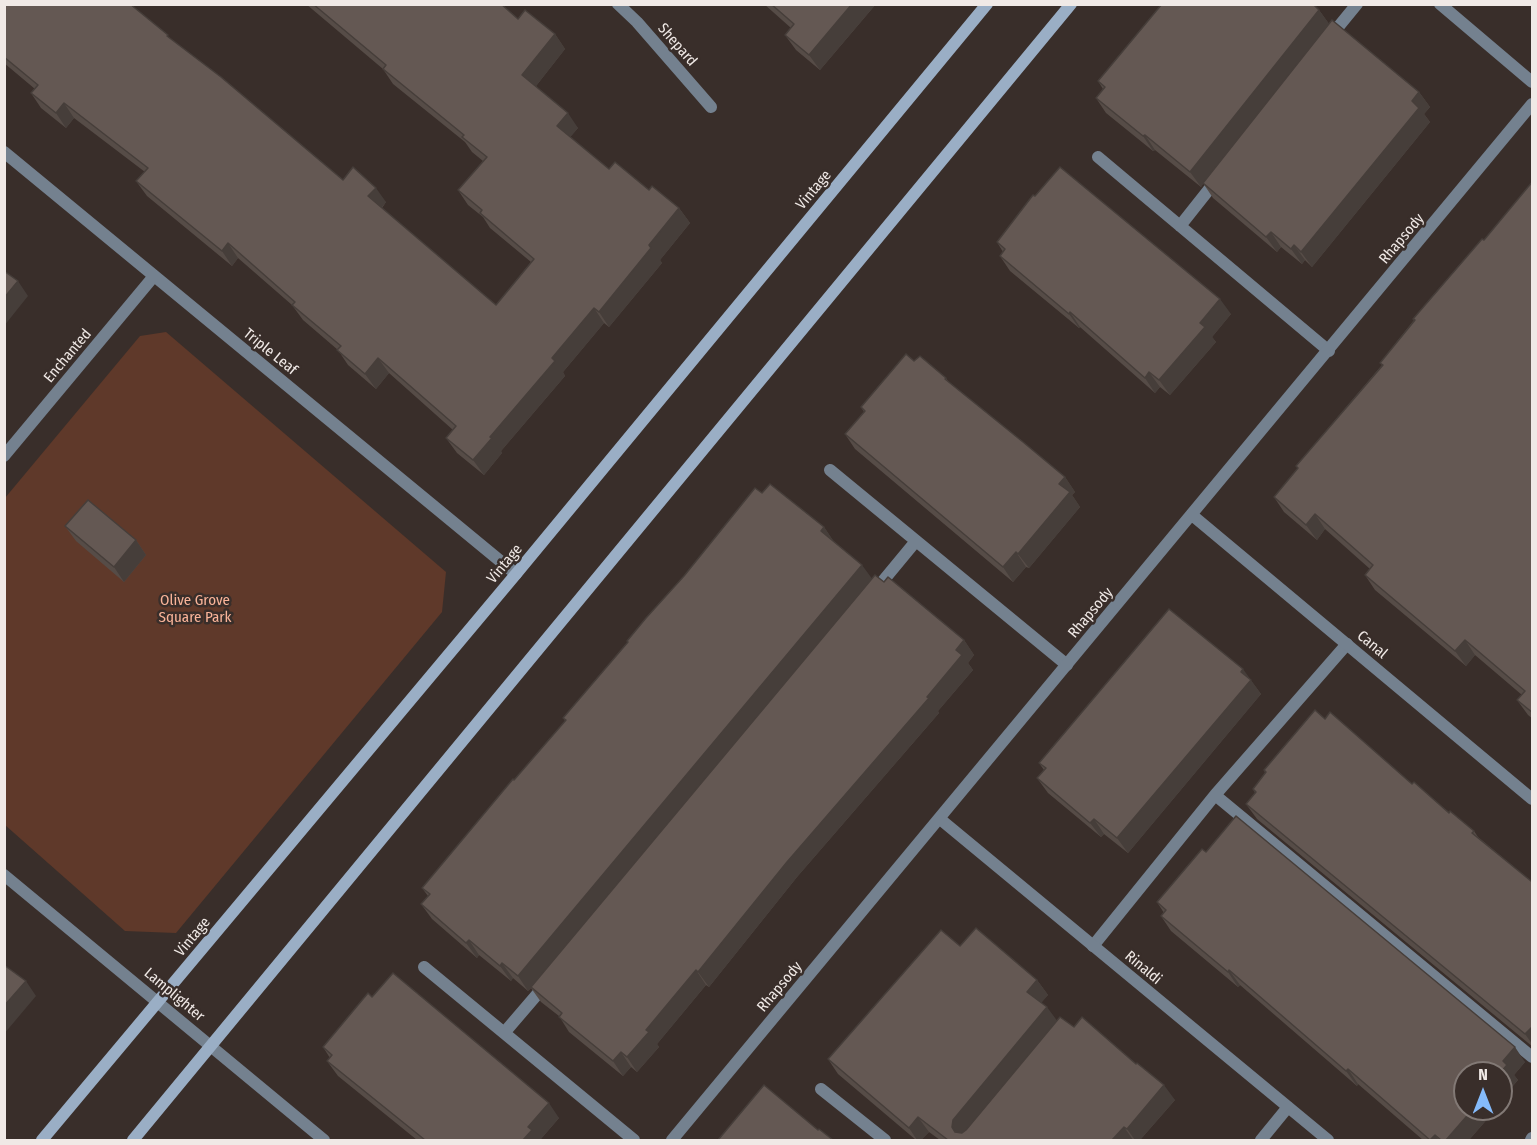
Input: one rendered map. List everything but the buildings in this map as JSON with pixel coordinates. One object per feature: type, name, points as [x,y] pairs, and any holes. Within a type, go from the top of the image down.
[{"type":"street","name":"Shepard","points":[[618,4],[637,22],[711,107]]},
{"type":"street","name":"Vintage","points":[[42,1140],[516,574],[987,4]]},
{"type":"street","points":[[133,1140],[1071,4]]},
{"type":"street","points":[[1320,51],[1357,4]]},
{"type":"street","points":[[1440,4],[1533,82]]},
{"type":"street","name":"Rhapsody","points":[[672,1140],[1533,105]]},
{"type":"street","name":"Triple Leaf","points":[[4,152],[516,574]]},
{"type":"street","points":[[1098,157],[1329,351]]},
{"type":"street","points":[[1180,226],[1224,171]]},
{"type":"street","name":"Enchanted","points":[[4,456],[154,276]]},
{"type":"street","points":[[830,470],[1067,665]]},
{"type":"street","name":"Canal","points":[[1192,515],[1533,799]]},
{"type":"street","points":[[863,605],[916,541]]},
{"type":"street","points":[[1093,946],[1215,795],[1347,644]]},
{"type":"street","points":[[1215,795],[1533,1057]]},
{"type":"street","name":"Rinaldi","points":[[940,819],[1328,1140]]},
{"type":"street","name":"Lamplighter","points":[[4,875],[324,1140]]},
{"type":"street","points":[[424,967],[634,1140]]},
{"type":"street","points":[[504,1033],[550,979]]},
{"type":"street","points":[[821,1089],[885,1140]]},
{"type":"street","points":[[1261,1140],[1288,1107]]},
{"type":"green space","name":"Olive Grove Square Park","points":[[166,332],[446,572],[442,612],[176,933],[125,931],[5,825],[5,498],[140,336]]}]
